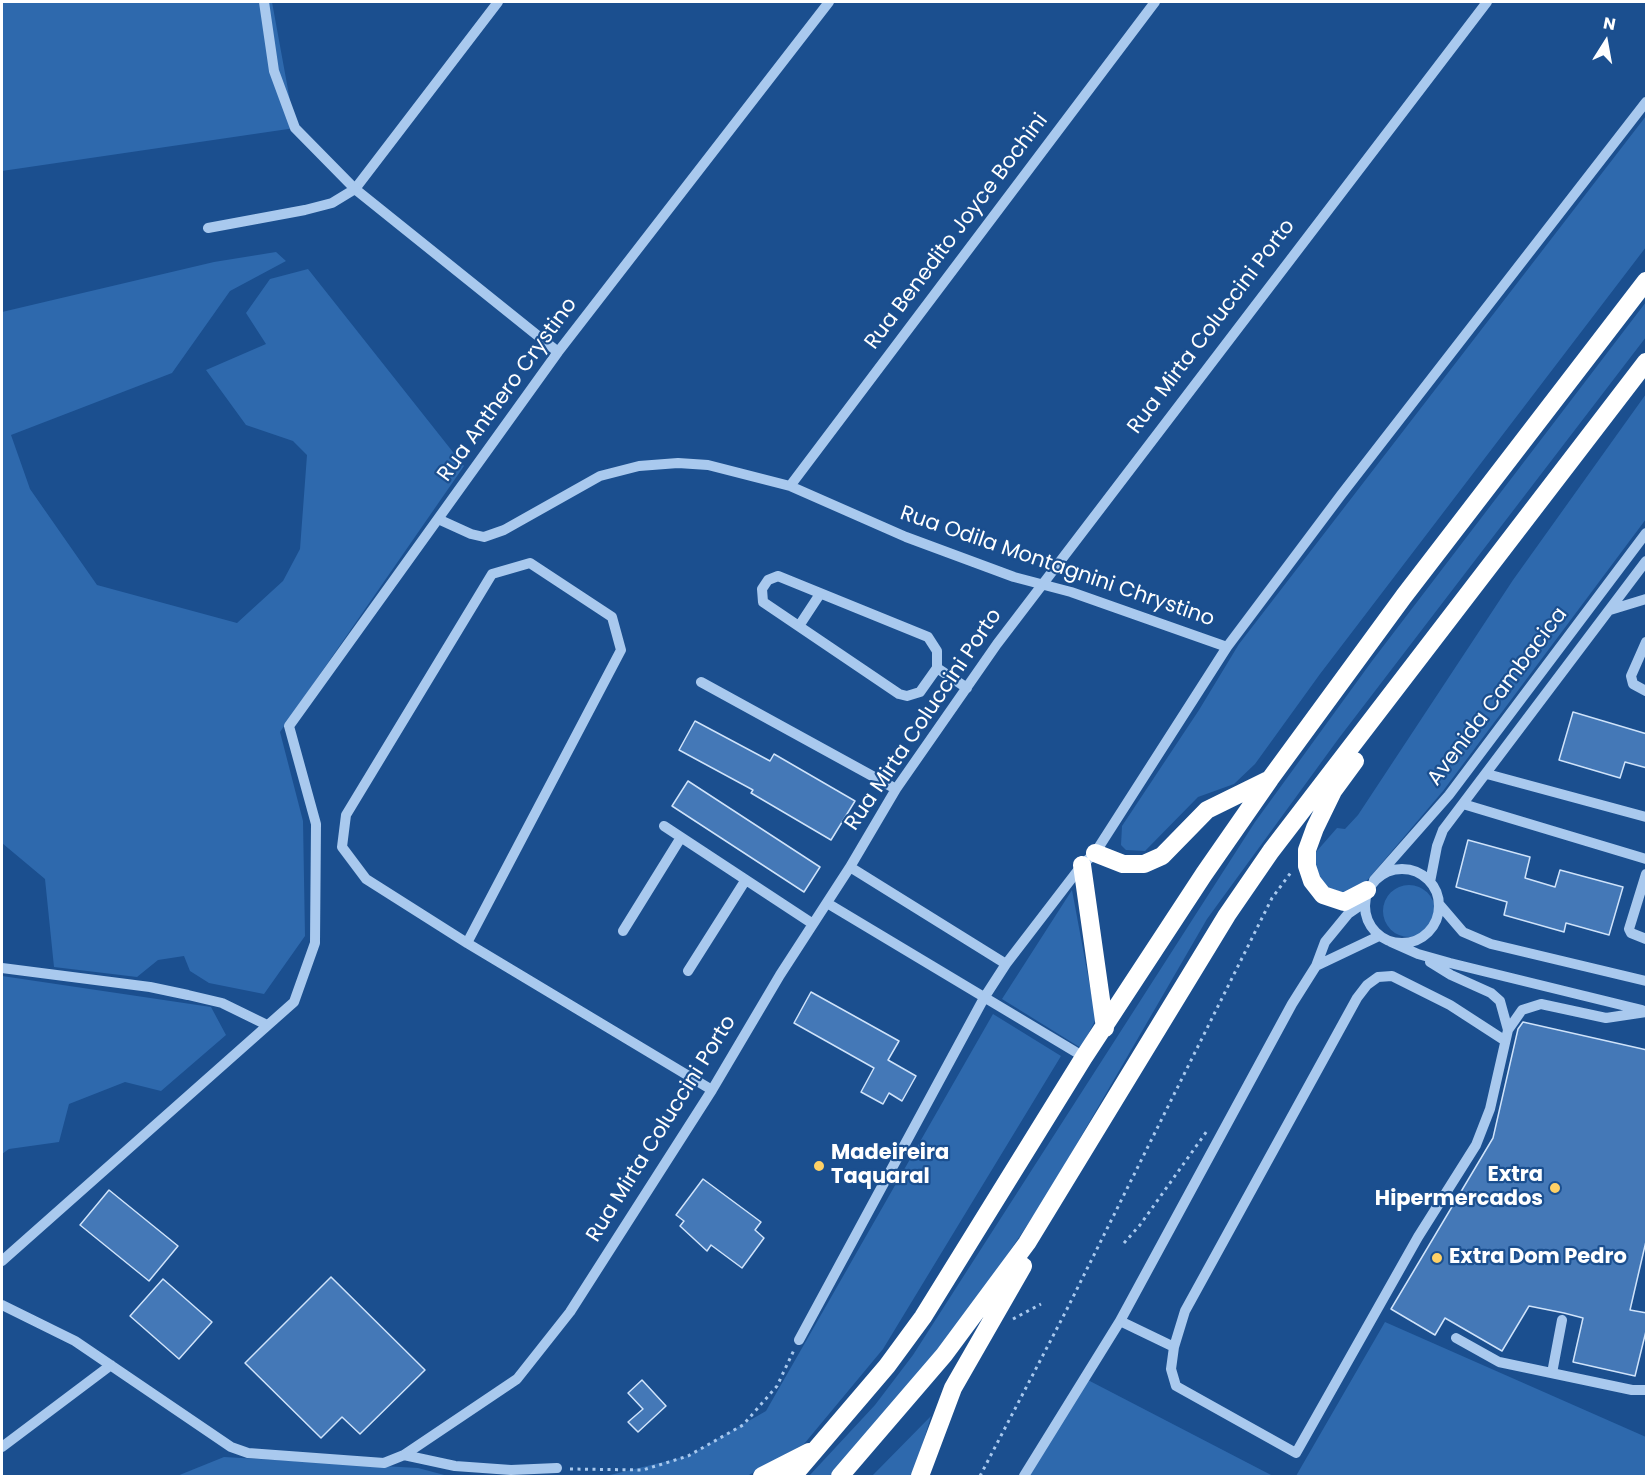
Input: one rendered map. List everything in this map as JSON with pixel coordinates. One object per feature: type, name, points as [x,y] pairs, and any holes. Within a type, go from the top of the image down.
[{"type":"highway","points":[[793,1476],[822,1446],[887,1366],[923,1317],[1084,1057],[1204,874],[1270,779],[1404,596],[1647,281]]},
{"type":"highway","points":[[840,1476],[869,1445],[978,1310],[1027,1243],[1227,915],[1271,851],[1647,362]]},
{"type":"highway","points":[[1368,891],[1344,902],[1323,895],[1312,881],[1307,866],[1307,850],[1333,791],[1509,541]]},
{"type":"highway","points":[[1105,1028],[1088,859],[1123,864],[1144,864],[1162,856],[1207,810],[1270,779]]},
{"type":"highway","points":[[920,1476],[953,1388],[1059,1202],[1080,1159]]},
{"type":"highway","points":[[762,1476],[822,1446]]},
{"type":"street","points":[[264,2],[274,71],[295,128],[355,189],[558,352]]},
{"type":"street","points":[[208,228],[304,210],[333,202],[355,189],[498,2]]},
{"type":"street","name":"Rua Anthero Crystino","points":[[267,1025],[294,1002],[315,943],[316,824],[289,726],[558,352],[829,2]]},
{"type":"street","name":"Rua Benedito Joyce Bochini","points":[[790,486],[1155,2]]},
{"type":"street","name":"Rua Mirta Coluccini Porto","points":[[404,1455],[518,1379],[570,1312],[712,1090],[896,789],[1042,584],[1487,2]]},
{"type":"street","points":[[799,1340],[984,998],[1006,964],[1088,859],[1227,647],[1341,495],[1647,102]]},
{"type":"street","name":"Rua Odila Montagnini Chrystino","points":[[438,519],[471,534],[484,537],[494,535],[600,476],[639,466],[678,463],[708,465],[790,486],[906,537],[1014,577],[1042,584],[1227,647]]},
{"type":"street","name":"Avenida Cambacica","points":[[1368,891],[1449,795],[1647,533]]},
{"type":"street","name":"Avenida Cambacica","points":[[1430,882],[1437,846],[1443,830],[1647,561]]},
{"type":"street","points":[[467,943],[621,650],[612,617],[530,563],[492,574],[346,815],[342,847],[366,879],[467,943],[712,1090]]},
{"type":"street","points":[[778,576],[820,594],[928,637],[937,651],[937,668],[920,692],[907,696],[899,694],[763,602],[762,589],[768,580],[778,576]]},
{"type":"street","points":[[798,626],[820,594]]},
{"type":"street","points":[[1610,610],[1647,598]]},
{"type":"street","points":[[1647,642],[1631,676],[1633,684],[1647,691]]},
{"type":"street","points":[[937,668],[967,688]]},
{"type":"street","points":[[701,682],[896,789]]},
{"type":"street","points":[[1486,774],[1647,817]]},
{"type":"street","points":[[1463,804],[1647,859]]},
{"type":"street","points":[[664,826],[813,924]]},
{"type":"street","points":[[623,931],[680,838]]},
{"type":"street","points":[[850,867],[1006,964]]},
{"type":"street","points":[[1024,1476],[1120,1321],[1332,933],[1385,872],[1397,869],[1410,870],[1430,882],[1439,904],[1463,932],[1491,944],[1647,981]]},
{"type":"street","points":[[1647,874],[1629,929],[1631,933],[1647,939]]},
{"type":"street","points":[[688,971],[746,881]]},
{"type":"street","points":[[1368,891],[1370,927],[1379,936],[1418,954],[1451,975],[1491,993],[1500,1001],[1506,1035]]},
{"type":"street","points":[[826,903],[1084,1057]]},
{"type":"street","points":[[1391,942],[1403,943],[1425,935],[1433,926],[1439,904]]},
{"type":"street","points":[[1316,966],[1379,936]]},
{"type":"street","points":[[1418,954],[1647,1011]]},
{"type":"street","points":[[2,968],[179,993],[222,1003],[267,1025],[2,1261]]},
{"type":"street","points":[[1506,1035],[1392,976],[1378,977],[1367,985],[1357,998],[1189,1303],[1174,1347],[1171,1369],[1176,1386],[1296,1453],[1418,1237],[1476,1145],[1490,1109],[1506,1035],[1522,1010],[1541,1004],[1606,1018],[1647,1011]]},
{"type":"street","points":[[2,1305],[75,1341],[242,1452],[374,1463],[395,1460],[404,1455],[455,1466],[511,1470],[557,1468]]},
{"type":"street","points":[[1552,1373],[1562,1320]]},
{"type":"street","points":[[1120,1321],[1174,1347]]},
{"type":"street","points":[[1456,1338],[1499,1362],[1632,1390],[1647,1390]]},
{"type":"street","points":[[2,1447],[111,1365]]},
{"type":"path","points":[[980,1476],[1066,1311],[1272,898],[1307,850]]},
{"type":"path","points":[[1124,1243],[1140,1225],[1211,1124]]},
{"type":"path","points":[[557,1468],[643,1470],[688,1456],[743,1425],[777,1386],[799,1340]]},
{"type":"shaded area","points":[[2,2],[272,2],[295,128],[2,171]]},
{"type":"shaded area","points":[[1646,116],[1646,247],[1320,674],[1255,764],[1234,784],[1198,797],[1145,851],[1126,850],[1121,845],[1122,826],[1199,710],[1239,644]]},
{"type":"shaded area","points":[[276,252],[286,261],[230,291],[172,373],[11,435],[30,489],[97,585],[237,623],[283,581],[300,549],[307,455],[293,441],[246,425],[206,370],[266,344],[246,313],[270,279],[308,269],[464,466],[280,732],[303,821],[305,936],[264,994],[209,983],[190,971],[184,956],[158,960],[137,977],[54,967],[45,879],[2,843],[2,312],[214,262]]},
{"type":"shaded area","points":[[1646,302],[1646,337],[1339,738],[1207,919],[1046,1197],[975,1303],[901,1395],[830,1476],[809,1476],[875,1405],[913,1355],[1255,822],[1372,661]]},
{"type":"shaded area","points":[[1646,394],[1646,519],[1443,791],[1354,896],[1322,886],[1315,864],[1316,852],[1337,828],[1345,829],[1358,815],[1513,580]]},
{"type":"shaded area","points":[[1404,885],[1414,885],[1428,892],[1435,911],[1428,930],[1414,937],[1404,937],[1394,933],[1387,926],[1383,916],[1383,906],[1387,896],[1394,889]]},
{"type":"shaded area","points":[[1072,890],[1096,1019],[1081,1048],[1002,999]]},
{"type":"shaded area","points":[[2,976],[211,1007],[226,1035],[161,1091],[125,1082],[69,1104],[59,1142],[9,1149],[2,1154]]},
{"type":"shaded area","points":[[993,1014],[1061,1056],[883,1349],[804,1444],[747,1476],[606,1476],[688,1456],[766,1411]]},
{"type":"shaded area","points":[[1385,1322],[1646,1437],[1646,1476],[1296,1476]]},
{"type":"shaded area","points":[[1084,1378],[1273,1476],[1028,1476]]},
{"type":"shaded area","points":[[931,1416],[913,1476],[872,1476]]},
{"type":"shaded area","points":[[224,1457],[418,1468],[448,1476],[177,1476]]},
{"type":"building","points":[[1573,712],[1647,734],[1647,768],[1625,762],[1620,778],[1559,760]]},
{"type":"building","points":[[695,721],[770,761],[774,754],[855,801],[831,840],[751,793],[753,790],[679,750]]},
{"type":"building","points":[[688,781],[820,867],[804,892],[672,806]]},
{"type":"building","points":[[1468,840],[1530,857],[1525,878],[1555,887],[1560,870],[1623,887],[1609,935],[1566,923],[1564,932],[1504,915],[1507,902],[1456,887]]},
{"type":"building","points":[[811,992],[899,1041],[888,1060],[916,1076],[902,1101],[889,1093],[883,1104],[861,1092],[874,1068],[794,1023]]},
{"type":"building","name":"Extra Hipermercados","points":[[1523,1022],[1647,1050],[1647,1237],[1630,1310],[1647,1313],[1647,1327],[1635,1376],[1573,1362],[1583,1318],[1529,1306],[1502,1351],[1445,1318],[1435,1335],[1391,1309],[1493,1138],[1518,1029]]},
{"type":"building","points":[[703,1179],[761,1222],[755,1230],[764,1238],[742,1268],[711,1245],[707,1251],[680,1226],[684,1221],[676,1215]]},
{"type":"building","points":[[109,1190],[178,1246],[149,1281],[80,1225]]},
{"type":"building","points":[[331,1277],[425,1370],[360,1434],[342,1417],[321,1438],[245,1363]]},
{"type":"building","points":[[163,1279],[212,1322],[179,1359],[130,1316]]},
{"type":"building","points":[[642,1380],[666,1406],[638,1432],[628,1422],[643,1409],[628,1393]]},
{"type":"place","name":"Madeireira Taquaral","points":[[819,1166]]},
{"type":"place","name":"Extra Hipermercados","points":[[1555,1188]]},
{"type":"place","name":"Extra Dom Pedro","points":[[1437,1258]]}]
